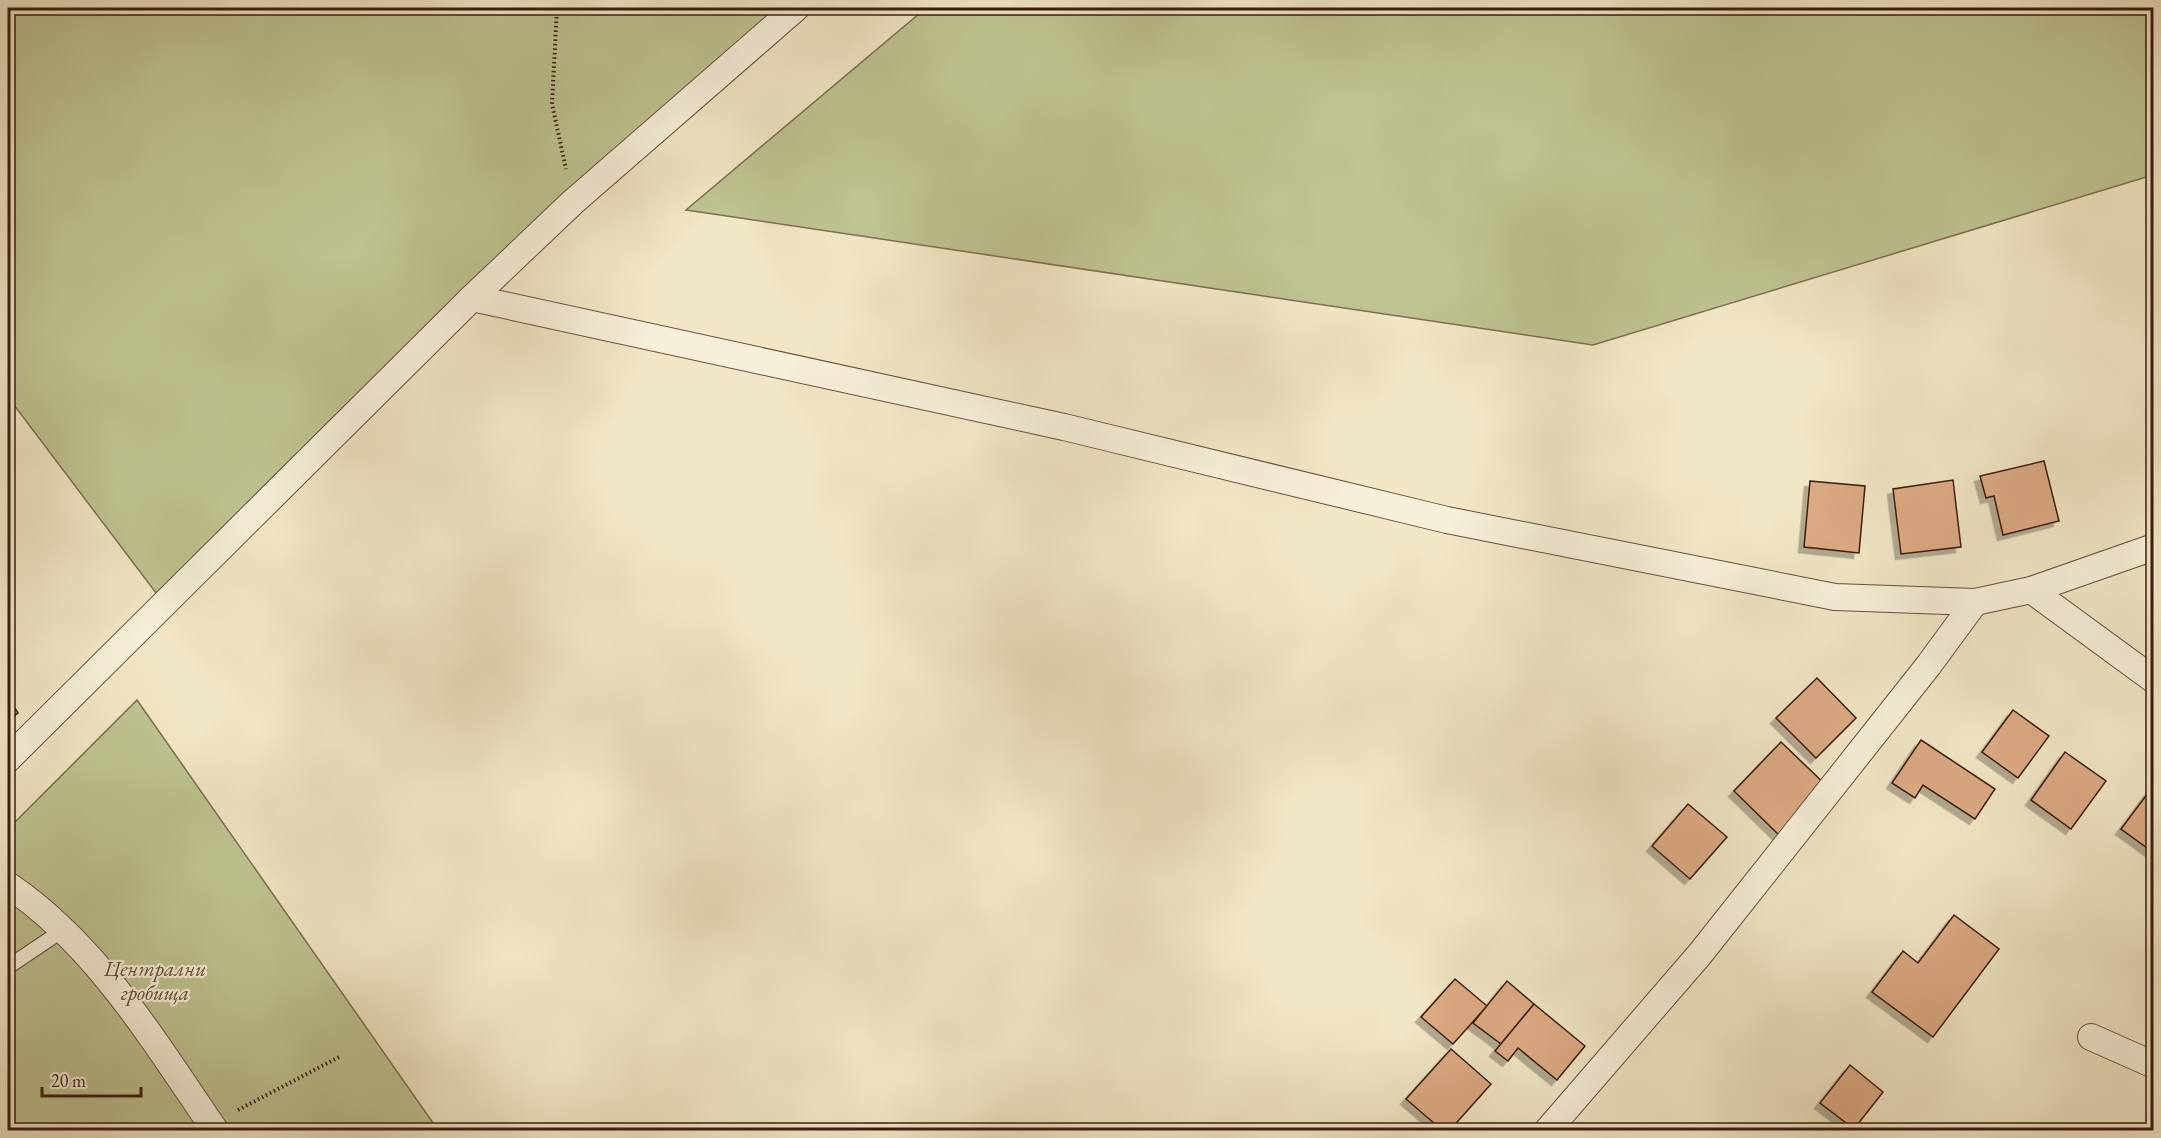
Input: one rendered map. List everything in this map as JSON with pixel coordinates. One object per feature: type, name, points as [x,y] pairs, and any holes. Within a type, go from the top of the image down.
[{"type":"street","points":[[8,759],[472,298],[573,202],[796,8]]},
{"type":"street","points":[[472,298],[1064,427],[1447,520],[1835,597],[1975,602],[2031,590],[2154,547]]},
{"type":"street","points":[[2031,590],[2154,681]]},
{"type":"street","points":[[1548,1131],[1700,954],[1928,666],[1975,602]]},
{"type":"street","points":[[8,885],[38,906],[63,930],[114,987],[209,1128]]},
{"type":"street","points":[[2091,1037],[2154,1065]]},
{"type":"lane","points":[[8,967],[63,930]]},
{"type":"path","points":[[557,8],[552,104],[573,202]]},
{"type":"path","points":[[209,1128],[339,1057]]},
{"type":"green space","points":[[8,8],[800,8],[658,128],[156,593],[8,397]]},
{"type":"green space","points":[[926,8],[2153,8],[2153,175],[1593,345],[686,210]]},
{"type":"green space","name":"Централни гробища","points":[[137,700],[438,1130],[8,1130],[8,829]]},
{"type":"building","points":[[2044,461],[2059,521],[2003,535],[1994,496],[1986,498],[1980,476]]},
{"type":"building","points":[[1953,480],[1961,547],[1901,554],[1893,489]]},
{"type":"building","points":[[1810,481],[1865,486],[1859,553],[1804,547]]},
{"type":"building","points":[[1817,678],[1856,718],[1816,758],[1776,718]]},
{"type":"building","points":[[8,697],[18,713],[8,720]]},
{"type":"building","points":[[2013,710],[2049,736],[2018,778],[1982,752]]},
{"type":"building","points":[[1921,740],[1995,789],[1975,819],[1923,785],[1915,798],[1892,783]]},
{"type":"building","points":[[1781,742],[1830,789],[1782,838],[1734,791]]},
{"type":"building","points":[[2065,752],[2106,781],[2071,829],[2031,800]]},
{"type":"building","points":[[2154,785],[2154,853],[2121,829]]},
{"type":"building","points":[[1688,804],[1727,837],[1690,879],[1652,846]]},
{"type":"building","points":[[1954,915],[1999,949],[1933,1037],[1872,992],[1903,951],[1918,963]]},
{"type":"building","points":[[1455,979],[1487,1006],[1453,1044],[1421,1017]]},
{"type":"building","points":[[1507,981],[1534,1004],[1501,1044],[1473,1023]]},
{"type":"building","points":[[1534,1004],[1585,1046],[1557,1080],[1518,1048],[1508,1061],[1495,1051]]},
{"type":"building","points":[[1451,1049],[1491,1084],[1450,1130],[1442,1130],[1406,1099]]},
{"type":"building","points":[[1850,1065],[1883,1092],[1854,1129],[1820,1103]]}]
